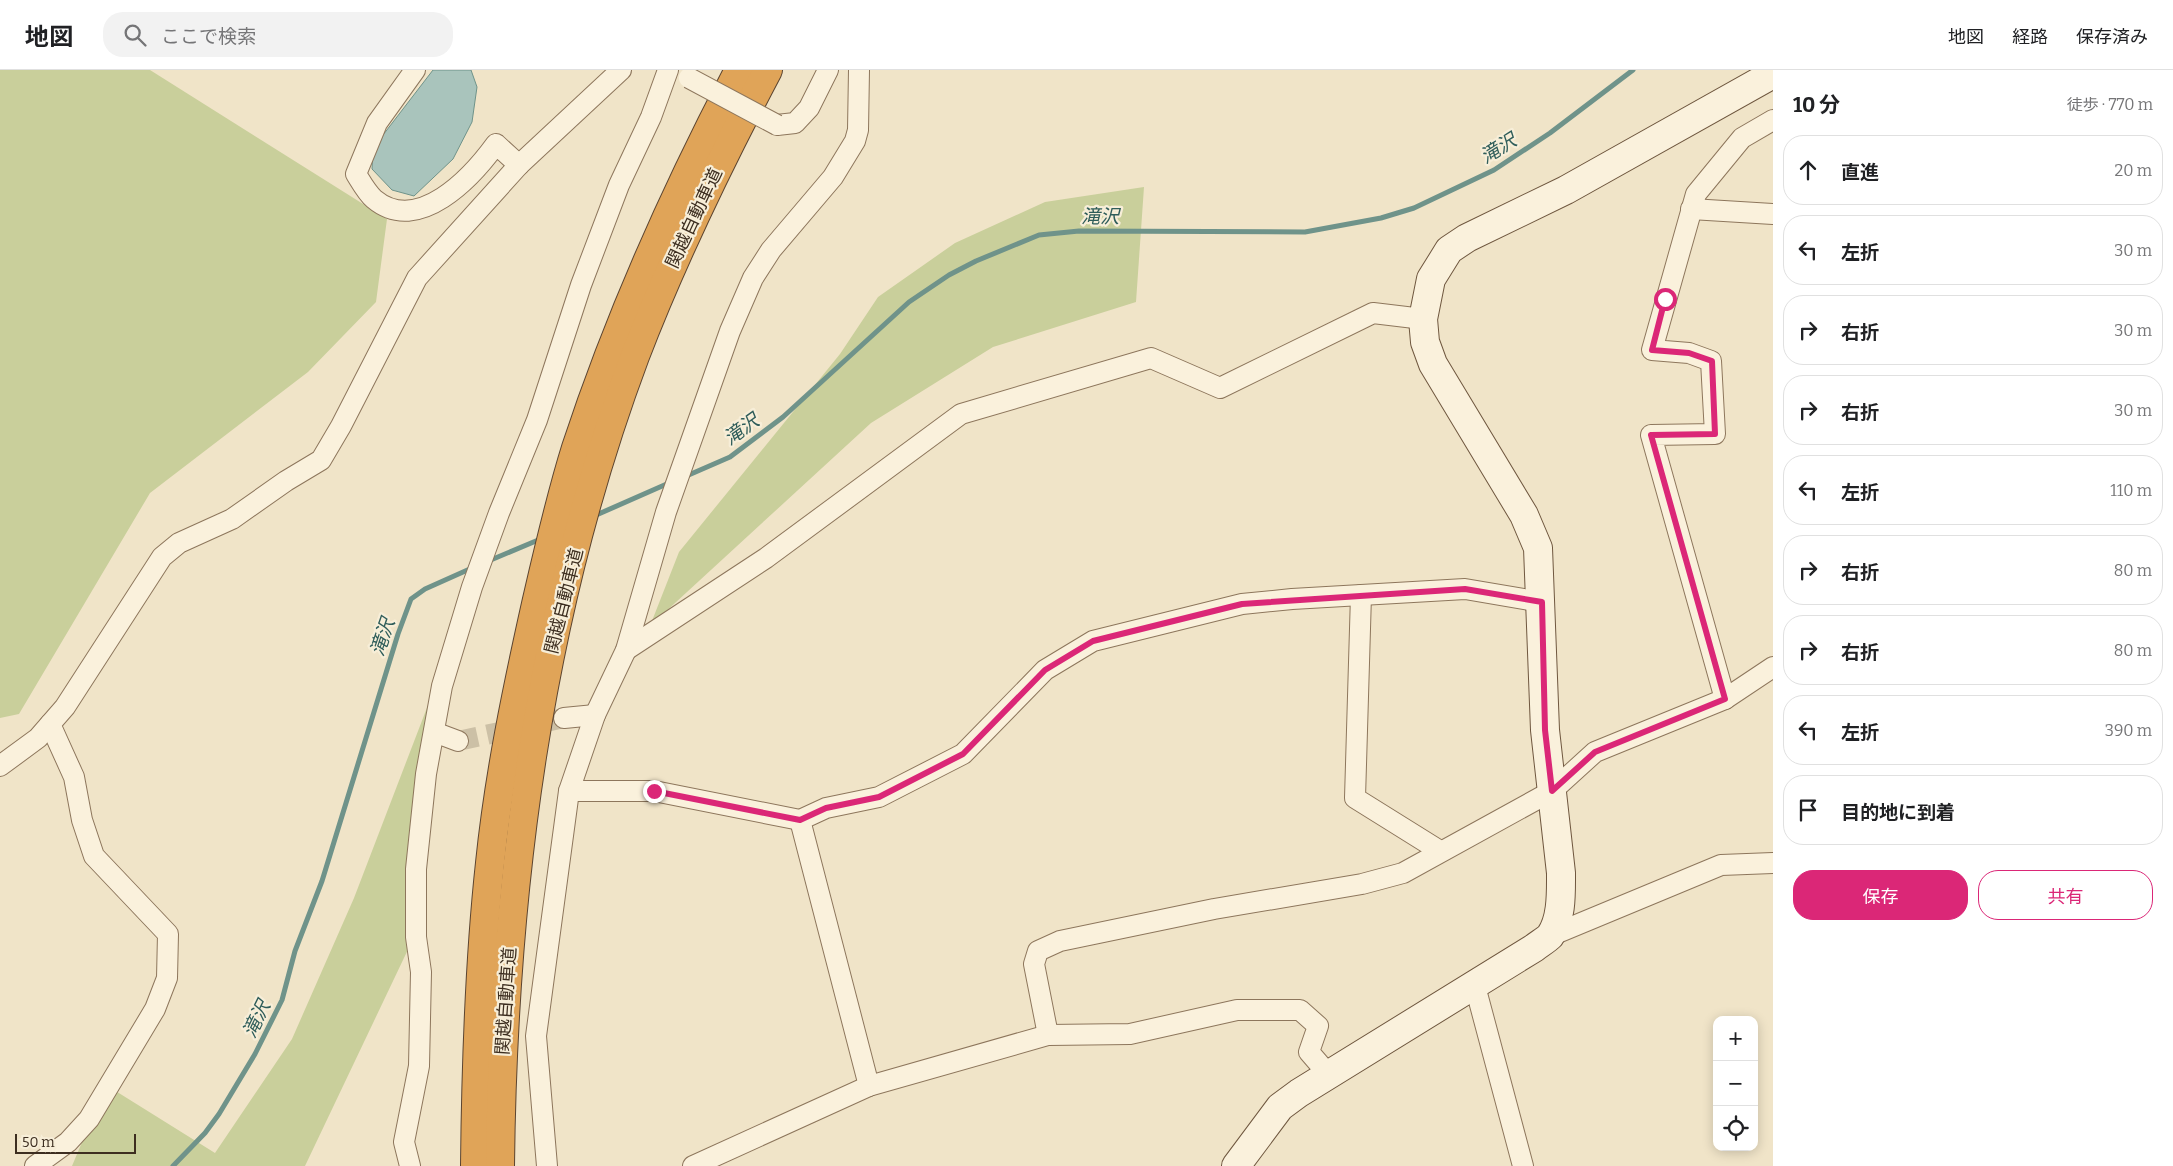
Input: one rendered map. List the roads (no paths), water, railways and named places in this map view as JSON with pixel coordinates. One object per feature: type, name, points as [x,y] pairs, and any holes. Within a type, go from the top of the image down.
[{"type":"highway","name":"関越自動車道","points":[[475,1166],[480,974],[490,862],[504,759],[523,661],[548,553],[575,452],[610,350],[654,241],[695,154],[739,70]]},
{"type":"highway","name":"関越自動車道","points":[[500,1166],[501,1069],[516,865],[529,765],[549,662],[574,554],[602,456],[635,357],[674,261],[719,164],[768,70]]},
{"type":"street","points":[[414,70],[376,123],[356,174],[373,198],[389,208],[407,211],[440,201],[478,169],[496,144],[519,164]]},
{"type":"street","points":[[0,766],[38,738],[65,707],[162,557],[179,543],[232,519],[286,480],[321,460],[341,426],[417,278],[519,164],[621,70]]},
{"type":"street","points":[[410,1166],[404,1142],[419,1066],[420,972],[416,937],[416,869],[426,774],[442,686],[472,587],[499,513],[537,420],[581,285],[668,70]]},
{"type":"street","points":[[682,74],[778,125],[795,123],[810,108],[828,70]]},
{"type":"street","points":[[547,1166],[536,1036],[568,791],[595,715],[626,650],[666,512],[730,331],[753,278],[771,250],[833,178],[854,141],[858,130],[858,70]]},
{"type":"street","points":[[1550,936],[1558,916],[1562,893],[1545,730],[1542,602],[1538,548],[1532,532],[1433,364],[1425,342],[1423,319],[1431,279],[1438,264],[1449,250],[1467,238],[1566,190],[1773,74]]},
{"type":"street","points":[[1725,699],[1651,435],[1715,434],[1712,361],[1689,353],[1652,350],[1696,194],[1742,138],[1773,120]]},
{"type":"street","points":[[1691,209],[1773,214]]},
{"type":"street","points":[[626,650],[766,558],[961,414],[1151,358],[1220,388],[1373,313],[1423,319]]},
{"type":"street","points":[[568,791],[654,791],[800,820],[826,808],[879,797],[963,754],[1045,670],[1093,641],[1242,604],[1465,589],[1542,602]]},
{"type":"street","points":[[1361,595],[1355,798],[1440,850]]},
{"type":"street","points":[[1048,1035],[1034,964],[1038,951],[1060,940],[1214,909],[1362,884],[1403,873],[1440,850],[1552,791],[1595,752],[1725,699],[1773,667]]},
{"type":"street","points":[[564,718],[595,715]]},
{"type":"street","points":[[35,1166],[68,1142],[90,1119],[155,1008],[167,978],[168,934],[94,856],[82,820],[74,777],[50,724]]},
{"type":"street","points":[[434,732],[458,741]]},
{"type":"street","points":[[800,820],[869,1086]]},
{"type":"street","points":[[1236,1166],[1280,1108],[1328,1074],[1475,986],[1550,936],[1721,865],[1773,863]]},
{"type":"street","points":[[1475,986],[1522,1166]]},
{"type":"street","points":[[693,1166],[869,1086],[1048,1035],[1130,1034],[1237,1010],[1300,1010],[1318,1026],[1308,1052],[1328,1074]]},
{"type":"water","points":[[433,70],[471,70],[477,87],[472,122],[453,159],[414,196],[392,190],[372,169],[373,148]]},
{"type":"waterway","name":"滝沢","points":[[684,477],[730,457],[783,417],[909,302],[949,275],[976,261],[1039,235],[1079,231],[1305,232],[1381,218],[1414,208],[1494,170],[1550,133],[1633,70]]},
{"type":"waterway","name":"滝沢","points":[[594,516],[669,483]]},
{"type":"waterway","name":"滝沢","points":[[486,562],[543,538]]},
{"type":"waterway","name":"滝沢","points":[[173,1166],[205,1133],[219,1114],[255,1054],[282,1000],[295,951],[322,881],[398,634],[411,599],[425,589],[472,568]]},
{"type":"tunnel","points":[[458,741],[564,718]]}]
